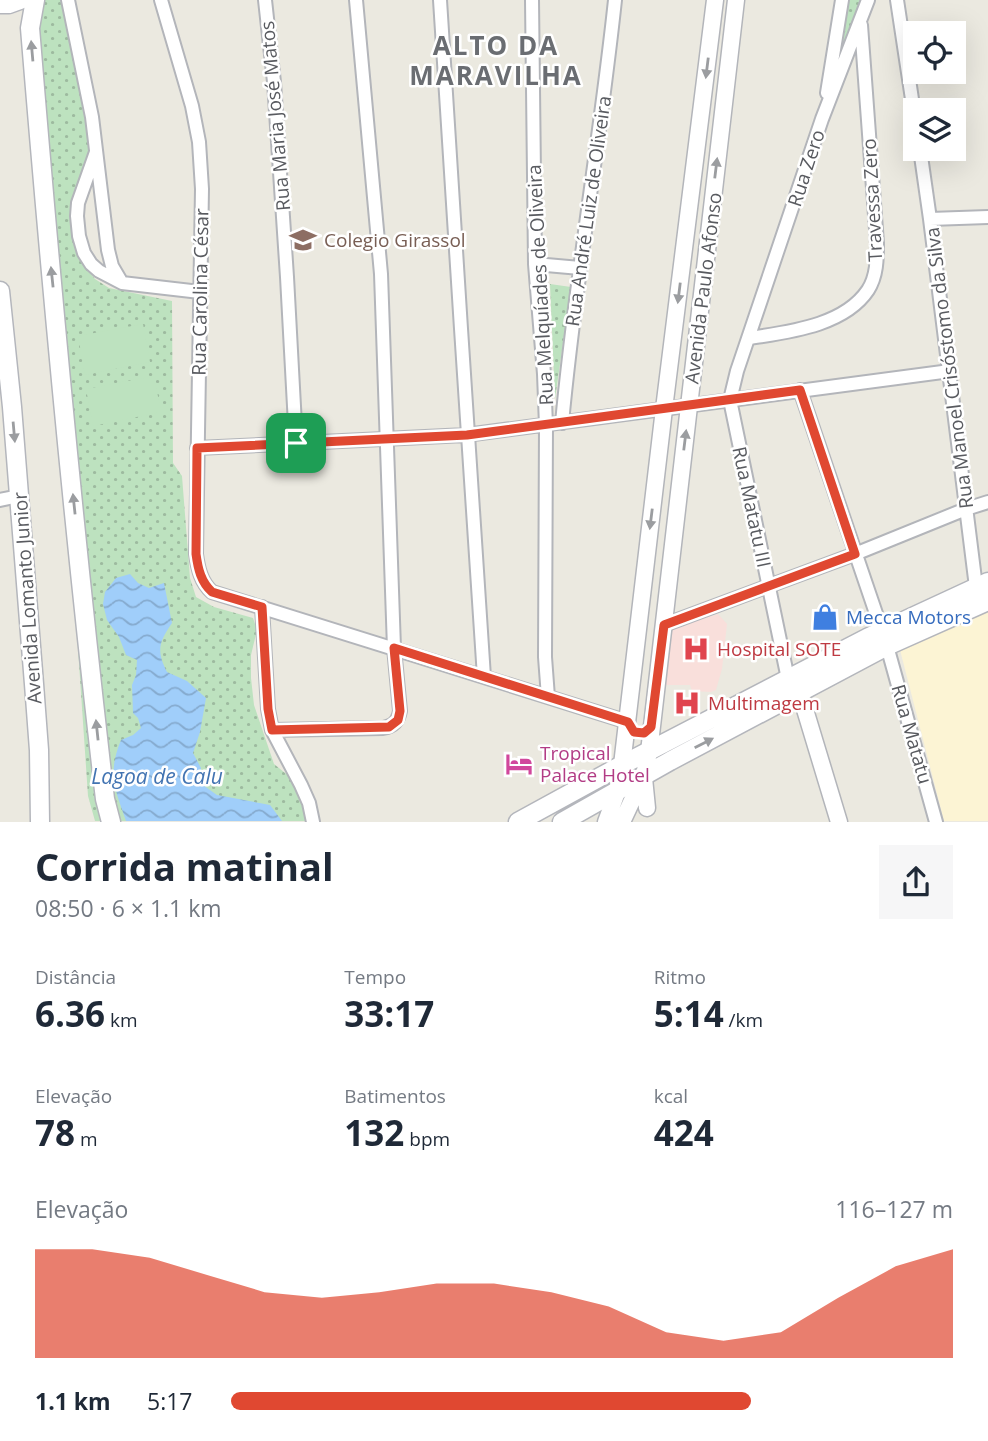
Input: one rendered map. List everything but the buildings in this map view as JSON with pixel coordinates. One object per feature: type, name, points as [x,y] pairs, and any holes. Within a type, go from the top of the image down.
[{"type":"main road","points":[[0,4],[20,0]]},
{"type":"main road","points":[[35,0],[30,28],[46,217],[88,647],[105,799],[111,821]]},
{"type":"main road","name":"Avenida Lomanto Junior","points":[[0,291],[39,750],[40,821]]},
{"type":"main road","points":[[562,821],[800,693],[884,639],[982,585]]},
{"type":"main road","points":[[518,821],[788,679],[884,639],[988,601]]},
{"type":"street","points":[[68,0],[97,150],[112,273],[121,283],[201,292]]},
{"type":"street","name":"Rua Carolina César","points":[[161,0],[192,106],[199,142],[202,189],[197,448],[198,570],[212,592],[262,607]]},
{"type":"street","name":"Rua Maria José Matos","points":[[265,0],[288,277],[296,443]]},
{"type":"street","points":[[272,730],[383,728],[398,720],[400,711],[394,648],[381,274],[356,0]]},
{"type":"street","points":[[440,0],[484,677]]},
{"type":"street","name":"Rua Melquíades de Oliveira","points":[[532,0],[535,264],[547,426],[545,657],[548,697]]},
{"type":"street","name":"Rua André Luiz de Oliveira","points":[[562,423],[569,344],[615,0]]},
{"type":"street","name":"Avenida Paulo Afonso","points":[[606,821],[617,792],[628,722],[715,0]]},
{"type":"street","name":"Avenida Paulo Afonso","points":[[622,821],[644,775],[649,752],[736,0]]},
{"type":"street","points":[[822,119],[842,0]]},
{"type":"street","name":"Rua Zero","points":[[750,338],[822,119],[868,0]]},
{"type":"street","points":[[897,0],[912,98]]},
{"type":"street","name":"Travessa Zero","points":[[750,338],[796,331],[831,319],[852,307],[868,291],[874,277],[877,243],[860,19]]},
{"type":"street","points":[[97,150],[78,203],[79,236],[84,253],[91,264],[99,271],[112,273]]},
{"type":"street","name":"Rua Manoel Crisóstomo da Silva","points":[[922,161],[966,509],[982,585]]},
{"type":"street","points":[[78,203],[91,200],[103,203]]},
{"type":"street","points":[[930,219],[988,217]]},
{"type":"street","points":[[535,264],[580,268]]},
{"type":"street","name":"Rua Matatu III","points":[[750,338],[737,371],[730,400],[788,679]]},
{"type":"street","points":[[197,448],[467,435],[950,371]]},
{"type":"street","name":"Rua Matatu","points":[[800,390],[884,639],[936,821]]},
{"type":"street","points":[[0,500],[19,496]]},
{"type":"street","points":[[664,625],[988,502]]},
{"type":"street","points":[[313,821],[302,785],[272,730],[268,709],[262,607],[628,722],[634,732],[641,734],[651,727]]},
{"type":"street","points":[[800,693],[839,821]]},
{"type":"street","points":[[622,821],[646,814],[644,775]]},
{"type":"shaded area","points":[[988,608],[988,821],[944,821],[899,646]]},
{"type":"shaded area","name":"Hospital SOTE","points":[[718,614],[727,624],[722,669],[716,690],[692,691],[690,685],[661,685],[672,628]]},
{"type":"green space","points":[[34,0],[63,0],[91,153],[76,241],[84,266],[95,279],[109,288],[172,301],[173,463],[182,476],[190,578],[196,597],[214,607],[253,618],[257,630],[251,655],[254,705],[274,764],[300,789],[310,821],[95,821],[88,796]]},
{"type":"green space","points":[[847,0],[864,0],[836,74]]},
{"type":"green space","points":[[550,284],[571,287],[555,399]]},
{"type":"green space","points":[[143,324],[150,362],[85,375],[78,336]]},
{"type":"green space","points":[[154,376],[161,412],[93,426],[86,389]]},
{"type":"water","name":"Lagoa de Calu","points":[[130,574],[138,583],[149,588],[164,583],[172,623],[160,646],[164,664],[167,672],[187,681],[206,698],[193,753],[201,768],[200,783],[217,795],[270,805],[282,821],[126,821],[114,781],[114,762],[121,740],[141,728],[133,713],[132,685],[137,660],[126,655],[119,637],[107,620],[103,604],[105,592],[116,578]]},
{"type":"place","name":"Colegio Girassol","points":[[303,240]]},
{"type":"place","name":"Mecca Motors","points":[[825,617]]},
{"type":"place","name":"Hospital SOTE","points":[[696,649]]},
{"type":"place","name":"Multimagem","points":[[687,703]]},
{"type":"place","name":"Tropical Palace Hotel","points":[[519,764]]},
{"type":"district","name":"ALTO DA MARAVILHA","points":[[496,60]]},
{"type":"route","points":[[800,390],[855,554],[664,625],[651,727],[641,734],[634,732],[628,722],[394,648],[400,711],[394,724],[383,728],[272,730],[268,709],[262,607],[212,592],[198,570],[197,448],[296,443],[467,435],[800,390]]}]
